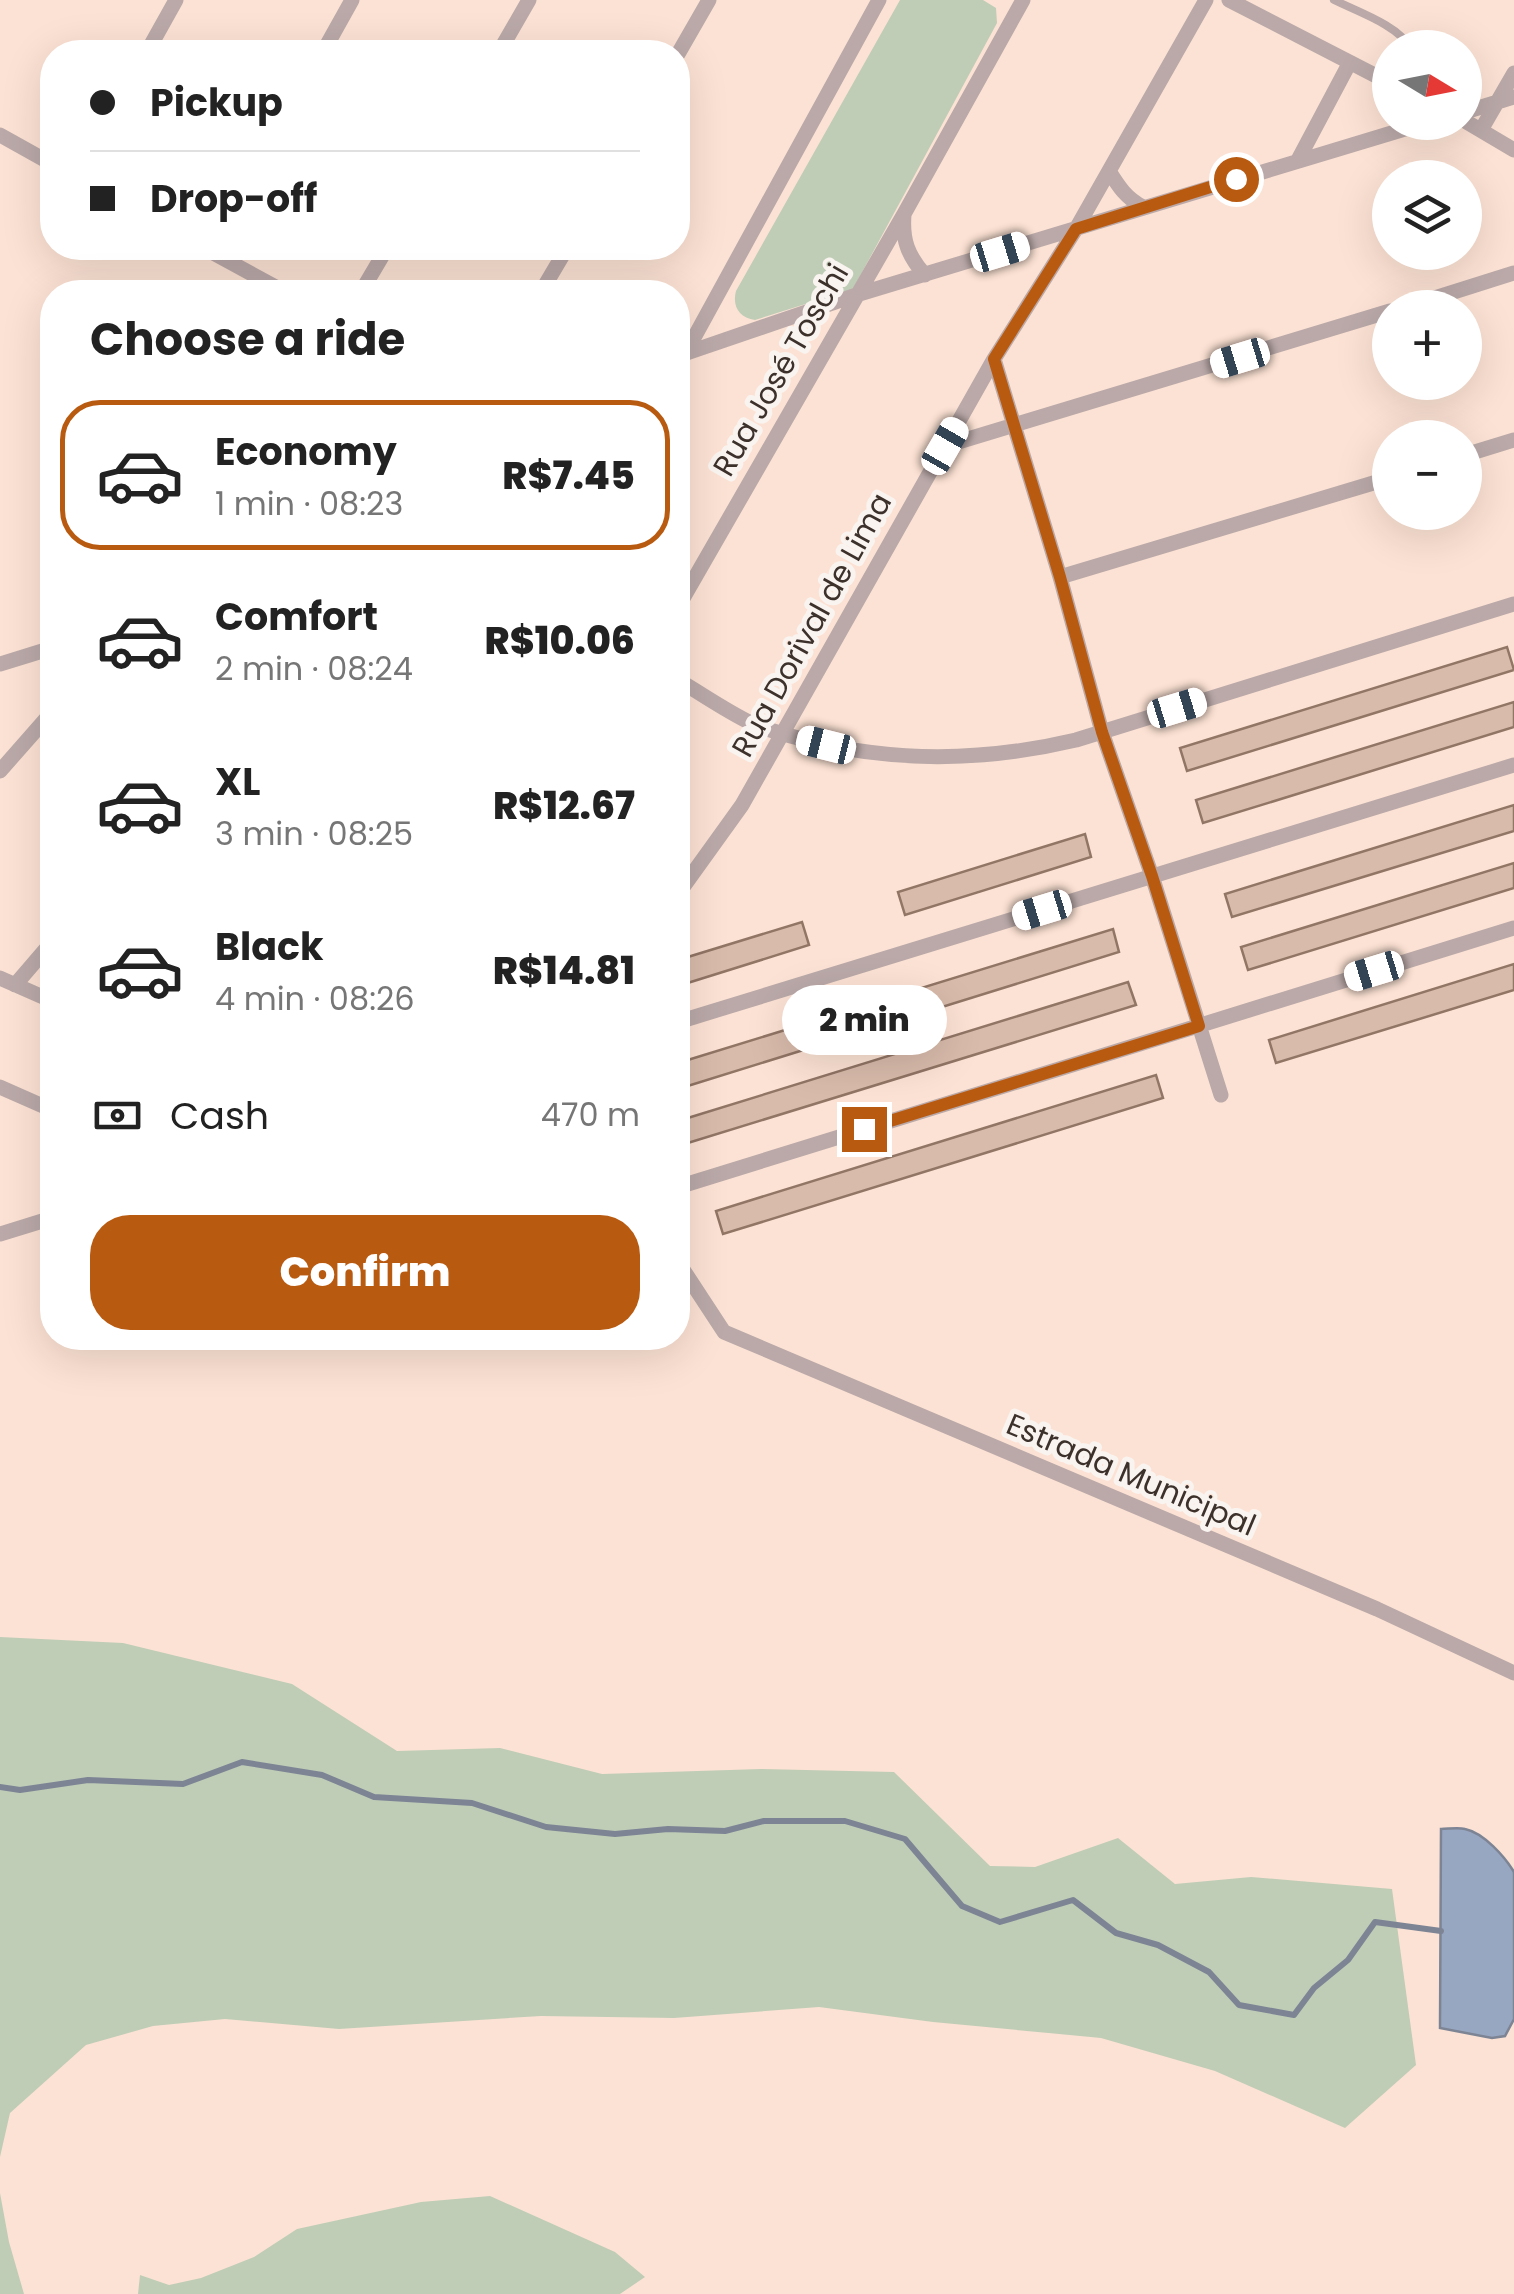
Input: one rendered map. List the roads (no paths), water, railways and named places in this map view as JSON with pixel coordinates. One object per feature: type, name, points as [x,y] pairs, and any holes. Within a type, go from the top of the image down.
[{"type":"street","points":[[154,40],[176,0]]},
{"type":"street","points":[[330,40],[352,0]]},
{"type":"street","points":[[506,40],[530,0]]},
{"type":"street","points":[[686,40],[709,0]]},
{"type":"street","points":[[690,340],[878,0]]},
{"type":"street","name":"Rua José Toschi","points":[[690,585],[1023,0]]},
{"type":"street","name":"Rua Dorival de Lima","points":[[690,877],[742,804],[994,359],[1076,229],[1206,0]]},
{"type":"street","points":[[1229,0],[1372,75]]},
{"type":"street","points":[[1298,160],[1349,64]]},
{"type":"street","points":[[1482,129],[1506,100],[1514,73]]},
{"type":"street","points":[[1482,107],[1506,100]]},
{"type":"street","points":[[1482,131],[1514,150]]},
{"type":"street","points":[[0,134],[40,157]]},
{"type":"street","points":[[690,354],[856,295],[1372,138]]},
{"type":"street","points":[[1109,171],[1130,200],[1143,207]]},
{"type":"street","points":[[904,214],[906,248],[925,275]]},
{"type":"street","points":[[229,260],[264,280]]},
{"type":"street","points":[[1462,290],[1514,274]]},
{"type":"street","points":[[945,446],[1372,318]]},
{"type":"street","points":[[994,359],[1102,732],[1221,1095]]},
{"type":"street","points":[[1482,450],[1514,440]]},
{"type":"street","points":[[1060,577],[1372,483]]},
{"type":"street","points":[[690,687],[750,722],[782,734],[864,752],[942,757],[1014,752],[1102,732],[1514,604]]},
{"type":"street","points":[[0,664],[40,652]]},
{"type":"street","points":[[0,771],[40,726]]},
{"type":"street","points":[[690,1018],[1514,765]]},
{"type":"street","points":[[690,1183],[1514,928]]},
{"type":"street","points":[[40,953],[7,982],[40,996]]},
{"type":"street","points":[[0,1087],[40,1105]]},
{"type":"street","points":[[0,1234],[40,1222]]},
{"type":"street","name":"Estrada Municipal","points":[[690,1280],[724,1332],[1377,1609],[1514,1673]]},
{"type":"lane","points":[[1334,0],[1393,30]]},
{"type":"water","points":[[1462,1828],[1479,1835],[1514,1872],[1514,2019],[1505,2036],[1492,2038],[1440,2028],[1441,1829]]},
{"type":"waterway","points":[[0,1787],[20,1790],[88,1780],[183,1784],[242,1762],[322,1775],[374,1797],[472,1803],[546,1827],[615,1834],[668,1829],[725,1831],[764,1821],[845,1821],[905,1839],[962,1906],[1000,1922],[1073,1900],[1116,1933],[1158,1945],[1209,1972],[1239,2005],[1294,2015],[1314,1988],[1348,1960],[1375,1922],[1441,1931]]}]
